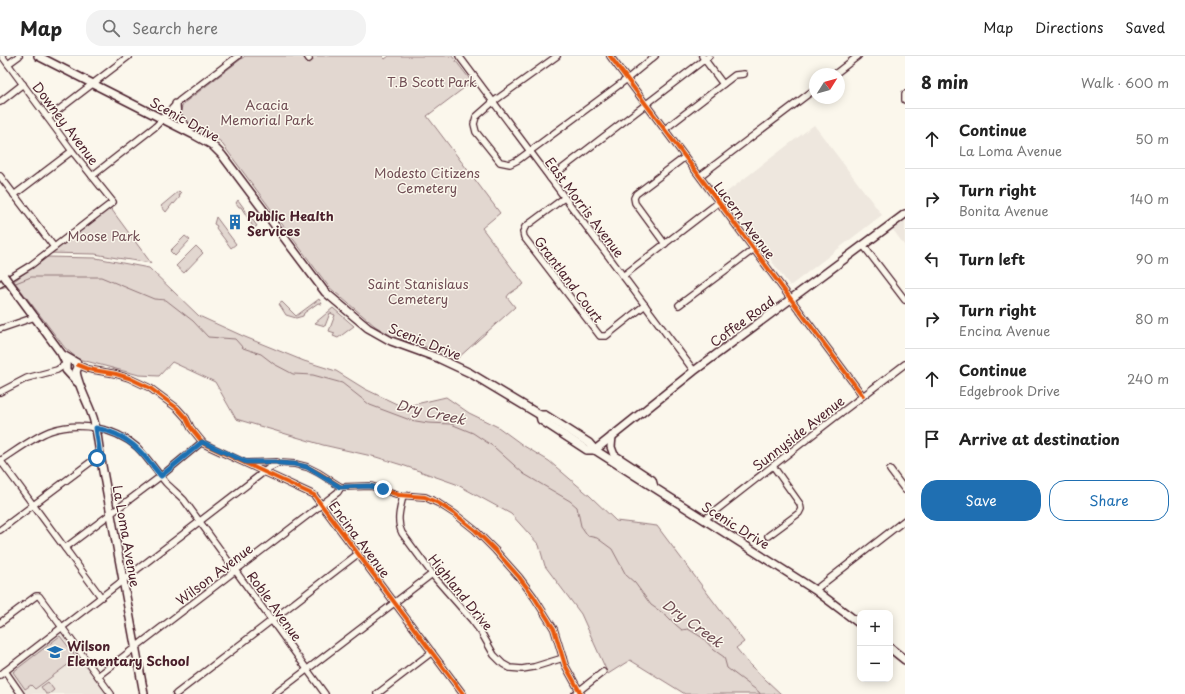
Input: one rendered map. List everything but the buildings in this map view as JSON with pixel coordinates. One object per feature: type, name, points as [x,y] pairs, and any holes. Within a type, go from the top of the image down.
[{"type":"main road","name":"Scenic Drive","points":[[38,56],[212,145],[220,152],[325,292],[368,328],[386,339],[438,358],[470,373],[540,415],[542,420],[587,450],[595,450],[705,519],[815,590],[857,622]]},
{"type":"main road","points":[[176,104],[176,114],[178,119],[194,135]]},
{"type":"main road","name":"Coffee Road","points":[[595,450],[694,371],[905,214]]},
{"type":"main road","points":[[2,273],[71,367]]},
{"type":"main road","name":"La Loma Avenue","points":[[71,367],[91,412],[96,428],[110,513],[144,694]]},
{"type":"main road","points":[[612,436],[611,447],[614,455],[652,480],[654,487]]},
{"type":"main road","points":[[893,650],[905,660]]},
{"type":"street","name":"Downey Avenue","points":[[2,56],[72,151],[113,202],[54,247]]},
{"type":"street","points":[[8,64],[19,56]]},
{"type":"street","points":[[48,118],[129,56]]},
{"type":"street","points":[[92,176],[146,134],[163,119],[176,104],[238,56]]},
{"type":"street","name":"East Morris Avenue","points":[[459,56],[694,371]]},
{"type":"street","points":[[556,56],[493,102],[479,114],[474,124],[476,132],[496,159],[503,163],[514,163],[627,79],[655,56]]},
{"type":"street","name":"Lucern Avenue","points":[[610,56],[863,396]]},
{"type":"street","points":[[843,68],[858,56]]},
{"type":"street","points":[[550,178],[647,104],[705,57],[724,84]]},
{"type":"street","points":[[665,129],[735,75],[744,74]]},
{"type":"street","points":[[0,102],[23,84]]},
{"type":"street","points":[[700,176],[809,94]]},
{"type":"street","points":[[905,94],[905,100]]},
{"type":"street","points":[[14,195],[72,151]]},
{"type":"street","points":[[665,244],[635,203],[634,198],[636,194],[686,157]]},
{"type":"street","points":[[0,176],[54,247],[30,265],[0,284]]},
{"type":"street","name":"Grantland Court","points":[[564,198],[525,227],[523,232],[524,237],[600,336],[606,336],[645,305]]},
{"type":"street","points":[[623,276],[719,202]]},
{"type":"street","points":[[863,245],[905,300]]},
{"type":"street","points":[[679,305],[754,249]]},
{"type":"street","points":[[0,329],[35,317]]},
{"type":"street","name":"Sunnyside Avenue","points":[[705,519],[829,421],[905,364]]},
{"type":"street","points":[[0,392],[27,378],[71,367],[106,372],[129,378],[160,394],[177,408],[186,418],[191,428],[202,442],[161,476],[65,548]]},
{"type":"street","name":"Roble Avenue","points":[[0,461],[40,435],[64,427],[74,426],[96,428],[113,432],[129,441],[141,452],[184,500],[325,694]]},
{"type":"street","name":"Encina Avenue","points":[[202,442],[312,494],[322,504],[464,694]]},
{"type":"street","points":[[0,530],[100,455]]},
{"type":"street","points":[[0,461],[101,597]]},
{"type":"street","points":[[246,462],[276,462],[294,464],[307,467],[340,487],[375,487],[402,496],[425,497],[438,503],[468,524],[492,547],[519,577],[556,632],[563,658],[578,693],[603,672]]},
{"type":"street","points":[[22,694],[2,673],[265,471],[279,463]]},
{"type":"street","points":[[768,536],[799,513],[801,509],[800,504],[773,466]]},
{"type":"street","points":[[890,470],[905,490]]},
{"type":"street","name":"Wilson Avenue","points":[[98,676],[339,491],[340,487]]},
{"type":"street","name":"Highland Drive","points":[[402,496],[398,518],[400,530],[432,574],[470,617],[481,632],[494,655],[502,664],[510,668],[522,669],[563,658]]},
{"type":"street","points":[[815,590],[905,520]]},
{"type":"street","points":[[176,694],[359,553]]},
{"type":"street","points":[[275,694],[432,574]]},
{"type":"street","points":[[0,623],[38,595],[111,694]]},
{"type":"street","points":[[378,694],[432,652]]},
{"type":"shaded area","points":[[814,125],[882,215],[790,286],[723,195]]},
{"type":"shaded area","points":[[905,216],[905,246],[891,227]]},
{"type":"shaded area","name":"Wilson Elementary School","points":[[58,634],[63,635],[107,694],[25,694],[11,675],[11,671]]},
{"type":"green space","points":[[245,56],[382,56],[385,59],[389,56],[452,56],[472,82],[427,116],[500,213],[482,228],[524,284],[507,297],[515,307],[458,358],[450,354],[395,338],[375,326],[329,287],[220,141],[184,122],[179,113],[184,103]]},
{"type":"green space","points":[[179,191],[181,193],[179,196],[180,197],[166,212],[161,206]]},
{"type":"green space","points":[[238,200],[257,226],[254,228],[241,207],[239,207],[236,203]]},
{"type":"green space","name":"Moose Park","points":[[109,206],[151,263],[95,254],[46,253]]},
{"type":"green space","points":[[216,217],[236,244],[231,248],[216,228],[217,226],[214,224]]},
{"type":"green space","points":[[185,236],[190,240],[175,256],[170,251]]},
{"type":"green space","points":[[196,246],[203,253],[184,273],[176,266]]},
{"type":"green space","points":[[46,257],[96,258],[149,268],[199,316],[245,337],[304,361],[336,371],[365,389],[403,407],[446,397],[469,413],[498,427],[524,446],[549,461],[590,496],[616,521],[657,526],[744,642],[736,648],[751,666],[781,694],[685,694],[630,660],[608,674],[581,614],[545,566],[539,545],[511,514],[456,484],[405,466],[376,457],[323,445],[236,419],[215,382],[172,362],[159,376],[139,375],[78,359],[65,348],[14,281]]},
{"type":"green space","points":[[319,299],[322,304],[318,303],[304,313],[303,316],[296,318],[286,315],[279,304],[282,302],[296,316]]},
{"type":"green space","points":[[333,308],[354,326],[338,338],[333,336],[335,333],[329,331],[335,315],[330,313],[325,326],[315,323]]},
{"type":"green space","points":[[60,636],[77,658],[35,689],[31,685],[25,689],[13,672]]},
{"type":"green space","points":[[48,682],[54,690],[49,694],[46,694],[41,687]]},
{"type":"waterway","name":"Dry Creek","points":[[13,284],[31,277],[101,277],[154,299],[166,300],[193,321],[208,337],[235,339],[243,348],[261,354],[274,364],[293,374],[313,375],[342,383],[370,405],[410,420],[428,423],[451,424],[473,433],[494,447],[524,474],[570,501],[577,507],[581,526],[588,536],[597,538],[612,549],[626,575],[635,583],[651,605],[667,616],[682,630],[688,629],[703,638],[714,650],[724,657],[727,668],[760,694]]},
{"type":"waterway","name":"Dry Creek","points":[[0,288],[8,286]]},
{"type":"cycle path","points":[[610,56],[863,396]]},
{"type":"cycle path","points":[[78,365],[88,369],[129,378],[150,388],[177,408],[186,418],[191,428],[204,444],[314,495],[463,694]]},
{"type":"cycle path","points":[[248,463],[277,462],[295,464],[307,467],[341,487],[371,486],[399,495],[425,497],[455,514],[475,530],[495,550],[519,577],[534,597],[554,629],[565,665],[581,694]]},
{"type":"place","name":"Public Health Services","points":[[235,222]]},
{"type":"place","name":"Wilson Elementary School","points":[[55,652]]},
{"type":"route","points":[[97,458],[100,455],[96,428],[113,432],[129,441],[141,452],[161,476],[202,442],[246,462],[276,462],[297,464],[307,467],[340,487],[369,486],[383,489]]},
{"type":"park label","name":"T.B Scott Park","points":[[432,81]]},
{"type":"park label","name":"Acacia Memorial Park","points":[[267,112]]},
{"type":"park label","name":"Modesto Citizens Cemetery","points":[[427,180]]},
{"type":"park label","name":"Saint Stanislaus Cemetery","points":[[418,290]]}]
